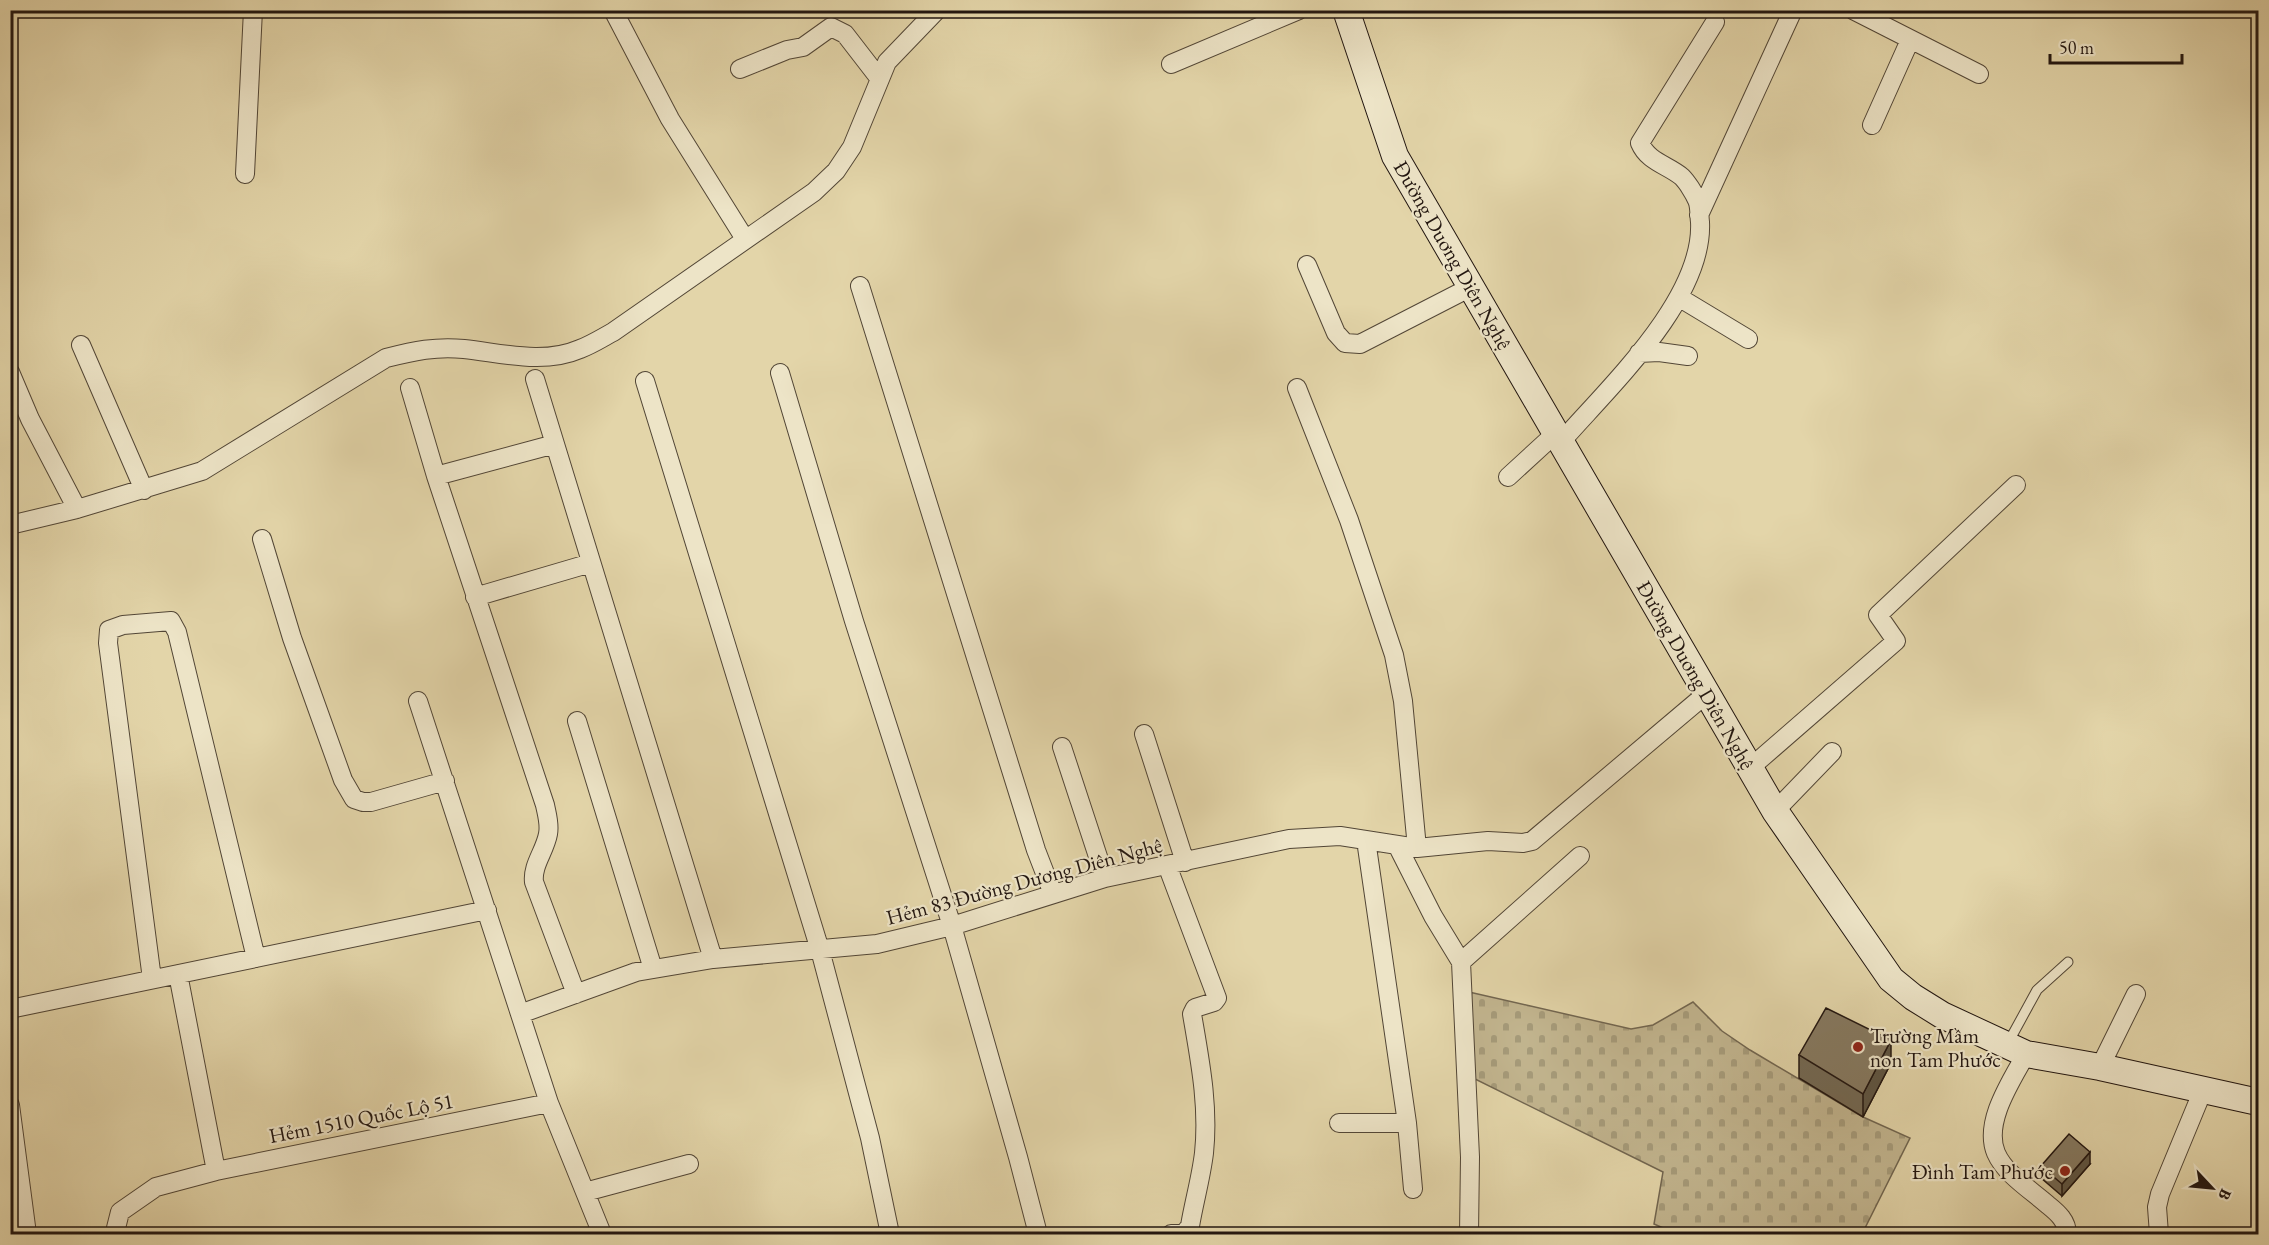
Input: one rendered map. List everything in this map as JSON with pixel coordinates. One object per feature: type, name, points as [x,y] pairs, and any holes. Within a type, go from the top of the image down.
[{"type":"street","points":[[245,174],[253,10]]},
{"type":"street","points":[[613,10],[670,119],[746,239]]},
{"type":"street","points":[[10,525],[144,490],[215,465],[386,358],[419,349],[464,349],[531,357],[579,350],[613,332],[814,192],[836,171],[852,147],[887,62],[937,10]]},
{"type":"street","points":[[1171,64],[1299,10]]},
{"type":"street","name":"Đường Duơng Diên Nghệ","points":[[1346,10],[1395,156],[1775,812],[1891,979],[1913,997],[1942,1015],[2017,1050],[2259,1102]]},
{"type":"street","points":[[1699,215],[1793,10]]},
{"type":"street","points":[[1857,11],[1978,74]]},
{"type":"street","points":[[1508,477],[1558,438],[1639,353],[1680,298],[1693,266],[1700,233],[1698,202],[1682,178],[1649,157],[1640,143],[1715,22]]},
{"type":"street","points":[[740,69],[787,50],[803,47],[831,27],[845,34],[879,78]]},
{"type":"street","points":[[1872,125],[1910,39]]},
{"type":"street","points":[[1307,266],[1336,333],[1345,343],[1360,344],[1471,287]]},
{"type":"street","points":[[860,286],[1036,850],[1053,894]]},
{"type":"street","points":[[1680,298],[1748,339]]},
{"type":"street","points":[[81,345],[144,490]]},
{"type":"street","points":[[1639,353],[1659,352],[1688,356]]},
{"type":"street","points":[[10,372],[30,419],[77,509]]},
{"type":"street","points":[[780,373],[854,621],[952,927],[1038,1234]]},
{"type":"street","points":[[535,379],[713,959]]},
{"type":"street","points":[[645,381],[820,950],[870,1138],[890,1234]]},
{"type":"street","points":[[410,388],[475,597],[545,805],[549,823],[548,835],[534,874],[534,882],[576,994]]},
{"type":"street","points":[[1297,388],[1349,520],[1394,655],[1403,701],[1418,848]]},
{"type":"street","points":[[436,476],[555,444]]},
{"type":"street","points":[[1750,768],[1896,641],[1878,615],[2016,485]]},
{"type":"street","points":[[262,539],[292,638],[343,780],[354,799],[372,802],[445,781]]},
{"type":"street","points":[[475,597],[591,563]]},
{"type":"street","points":[[152,980],[108,642],[109,630],[123,625],[171,621],[177,632],[256,958]]},
{"type":"street","name":"Hẻm 83 Đường Dương Diên Nghệ","points":[[520,1014],[636,972],[713,959],[877,944],[952,927],[1105,878],[1310,837],[1340,836],[1398,847],[1418,848],[1488,841],[1524,843],[1532,841],[1706,694]]},
{"type":"street","points":[[418,701],[549,1103],[602,1234]]},
{"type":"street","points":[[578,722],[653,969]]},
{"type":"street","points":[[1144,734],[1176,863],[1217,998],[1214,1002],[1195,1008],[1192,1014],[1203,1076],[1204,1154],[1190,1226],[1185,1234],[1171,1234]]},
{"type":"street","points":[[1062,747],[1105,878]]},
{"type":"street","points":[[1775,812],[1832,752]]},
{"type":"street","points":[[1366,840],[1407,1123],[1413,1189]]},
{"type":"street","points":[[1398,847],[1433,916],[1461,962],[1470,1157],[1469,1234]]},
{"type":"street","points":[[1461,962],[1580,856]]},
{"type":"street","points":[[10,1009],[487,910]]},
{"type":"street","points":[[178,974],[216,1171]]},
{"type":"street","points":[[2100,1067],[2136,994]]},
{"type":"street","points":[[2017,1050],[1996,1110],[1993,1137],[1996,1153],[2012,1174],[2059,1215],[2067,1226],[2067,1234]]},
{"type":"street","points":[[2159,1234],[2157,1207],[2160,1194],[2203,1090]]},
{"type":"street","name":"Hẻm 1510 Quốc Lộ 51","points":[[117,1234],[116,1228],[120,1212],[137,1198],[156,1187],[216,1171],[549,1103]]},
{"type":"street","points":[[10,1105],[27,1234]]},
{"type":"street","points":[[1339,1123],[1407,1123]]},
{"type":"street","points":[[585,1192],[689,1164]]},
{"type":"lane","points":[[2017,1050],[2037,990],[2068,962]]},
{"type":"green space","points":[[1469,992],[1631,1029],[1653,1025],[1693,1002],[1722,1031],[1750,1050],[1863,1117],[1910,1138],[1862,1234],[1677,1234],[1654,1224],[1663,1172],[1473,1078]]},
{"type":"building","points":[[1826,1008],[1891,1040],[1863,1094],[1799,1055]]},
{"type":"building","points":[[2069,1134],[2090,1152],[2062,1184],[2041,1166]]},
{"type":"place","name":"Trường Mầm non Tam Phước","points":[[1858,1047]]},
{"type":"place","name":"Đình Tam Phước","points":[[2065,1171]]}]
